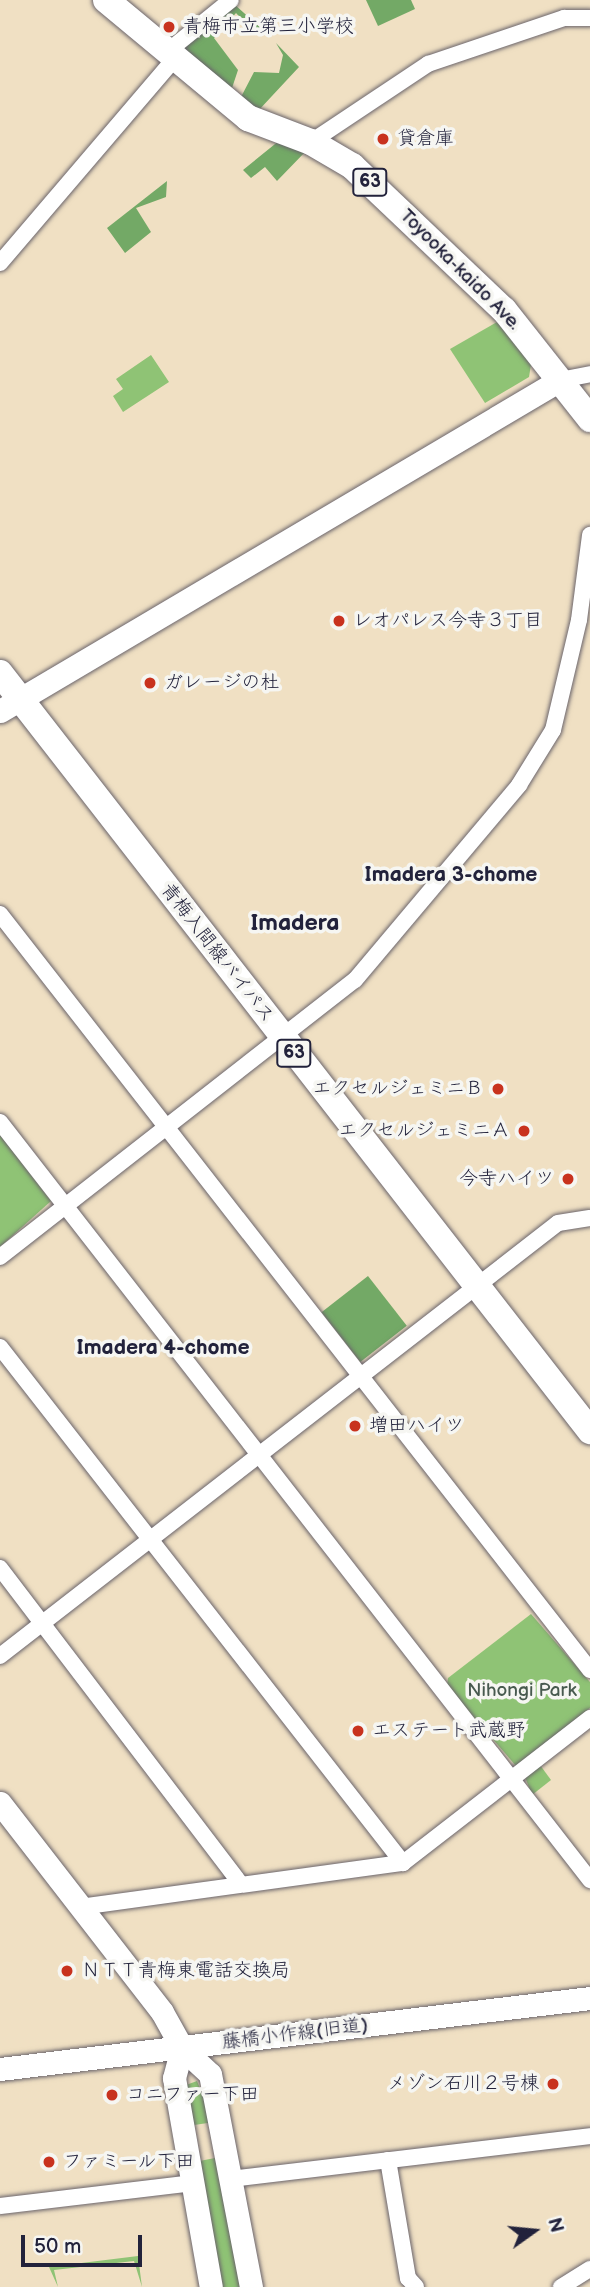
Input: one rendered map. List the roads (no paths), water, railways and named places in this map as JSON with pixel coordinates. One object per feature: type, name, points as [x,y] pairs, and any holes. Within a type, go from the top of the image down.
[{"type":"main road","name":"Toyooka-kaido Ave.","points":[[106,0],[255,122],[311,142],[352,166],[504,310],[590,419]]},
{"type":"main road","name":"青梅入間線バイパス","points":[[0,673],[10,705],[282,1037],[590,1431]]},
{"type":"street","points":[[0,263],[171,55],[231,0]]},
{"type":"street","points":[[311,142],[428,64],[564,18],[590,18]]},
{"type":"street","points":[[10,705],[560,380],[590,374]]},
{"type":"street","points":[[0,1256],[355,980],[542,751],[576,633],[590,535]]},
{"type":"street","points":[[0,914],[590,1670]]},
{"type":"street","points":[[0,1122],[590,1880]]},
{"type":"street","points":[[0,1656],[558,1223],[590,1218]]},
{"type":"street","points":[[0,1347],[403,1863]]},
{"type":"street","points":[[0,1568],[240,1883]]},
{"type":"street","points":[[80,1907],[240,1883],[403,1863],[590,1718]]},
{"type":"street","points":[[0,1802],[182,2048],[211,2074],[251,2287]]},
{"type":"street","name":"藤橋小作線(旧道)","points":[[0,2069],[590,1998]]},
{"type":"street","points":[[182,2048],[174,2078],[211,2287]]},
{"type":"street","points":[[230,2179],[590,2136]]},
{"type":"street","points":[[388,2160],[408,2278],[416,2287]]},
{"type":"street","points":[[0,2206],[192,2183]]},
{"type":"street","points":[[561,2287],[590,2269]]},
{"type":"place","name":"青梅市立第三小学校","points":[[169,27]]},
{"type":"place","name":"貸倉庫","points":[[383,139]]},
{"type":"place","name":"レオパレス今寺３丁目","points":[[339,621]]},
{"type":"place","name":"ガレージの杜","points":[[150,683]]},
{"type":"place","name":"エクセルジェミニＢ","points":[[498,1089]]},
{"type":"place","name":"エクセルジェミニＡ","points":[[524,1131]]},
{"type":"place","name":"今寺ハイツ","points":[[568,1179]]},
{"type":"place","name":"増田ハイツ","points":[[355,1426]]},
{"type":"place","name":"エステート武蔵野","points":[[358,1731]]},
{"type":"place","name":"ＮＴＴ青梅東電話交換局","points":[[67,1971]]},
{"type":"place","name":"メゾン石川２号棟","points":[[553,2084]]},
{"type":"place","name":"コニファー下田","points":[[112,2095]]},
{"type":"place","name":"ファミール下田","points":[[49,2162]]},
{"type":"district","name":"Imadera 3-chome","points":[[451,875]]},
{"type":"district","name":"Imadera","points":[[295,923]]},
{"type":"district","name":"Imadera 4-chome","points":[[163,1348]]},
{"type":"park label","name":"Nihongi Park","points":[[522,1691]]}]
